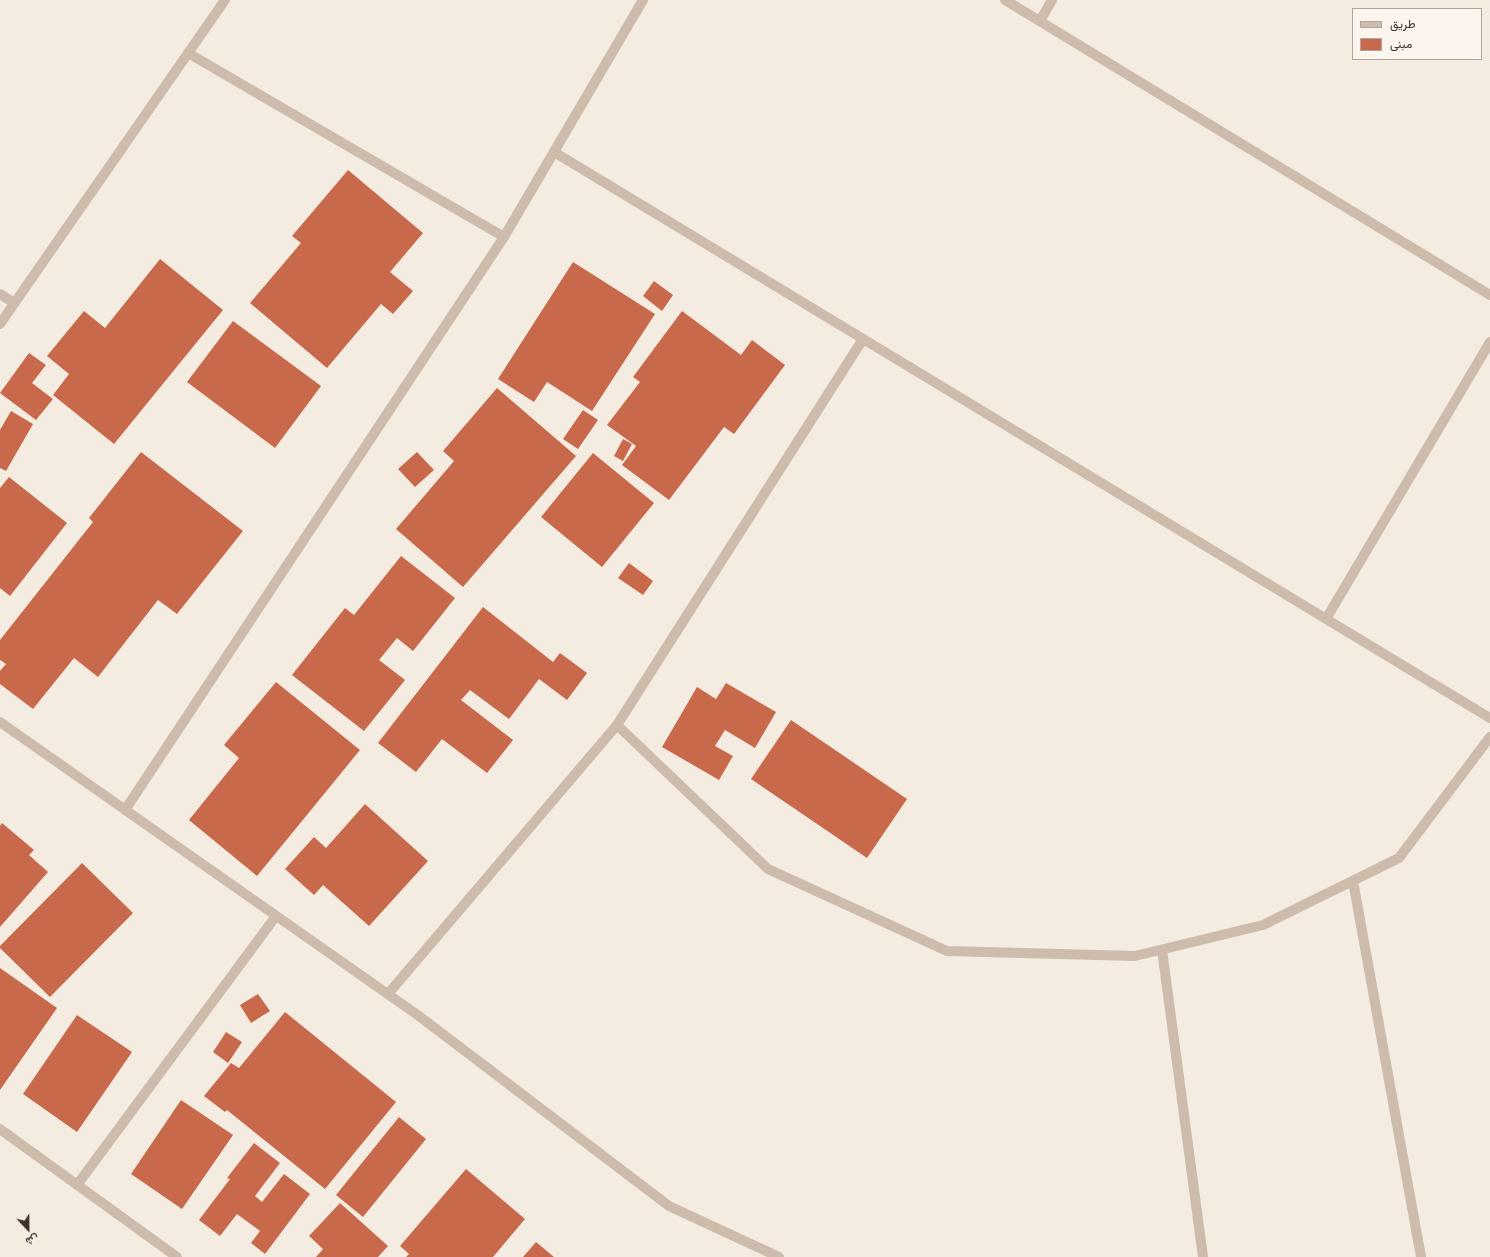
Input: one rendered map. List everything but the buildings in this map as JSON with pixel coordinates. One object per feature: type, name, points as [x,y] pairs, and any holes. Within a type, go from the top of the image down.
[{"type":"street","points":[[0,324],[225,0]]},
{"type":"street","points":[[125,810],[504,237],[644,0]]},
{"type":"street","points":[[1005,0],[1490,295]]},
{"type":"street","points":[[1040,21],[1052,0]]},
{"type":"street","points":[[188,53],[504,237]]},
{"type":"street","points":[[554,152],[1490,718]]},
{"type":"street","points":[[0,294],[14,303]]},
{"type":"street","points":[[388,994],[617,725],[863,339]]},
{"type":"street","points":[[1326,619],[1490,342]]},
{"type":"street","points":[[0,722],[388,994],[669,1206],[779,1257]]},
{"type":"street","points":[[617,725],[768,869],[947,951],[1135,956],[1263,925],[1399,858],[1490,737]]},
{"type":"street","points":[[1353,881],[1421,1257]]},
{"type":"street","points":[[77,1185],[276,916]]},
{"type":"street","points":[[1162,950],[1203,1257]]},
{"type":"street","points":[[0,1129],[177,1257]]}]
